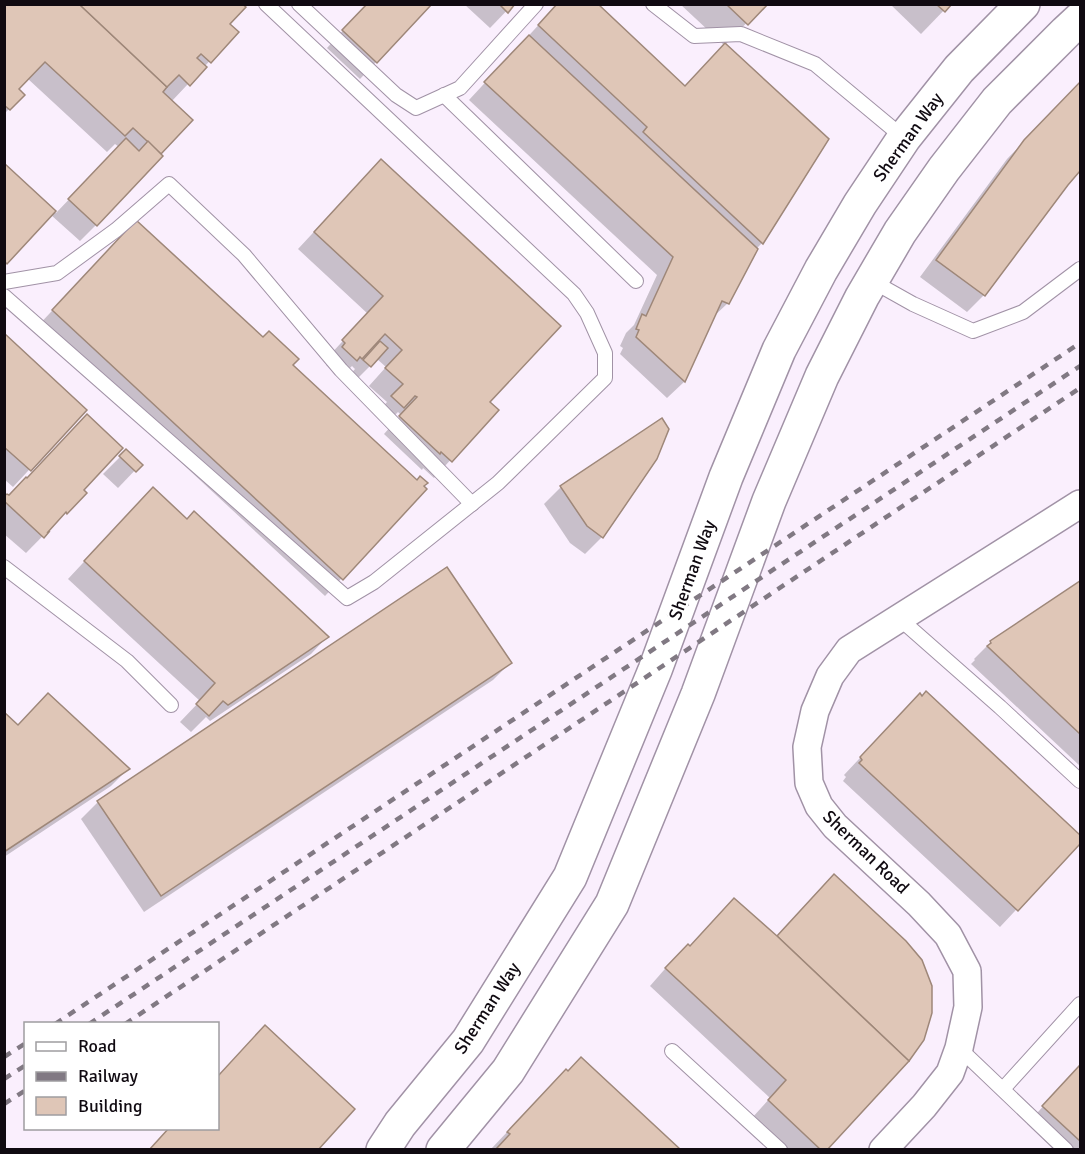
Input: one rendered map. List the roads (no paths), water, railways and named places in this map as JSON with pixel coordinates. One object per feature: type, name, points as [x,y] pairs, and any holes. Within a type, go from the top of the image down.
[{"type":"main road","name":"Sherman Way","points":[[383,1149],[400,1124],[468,1041],[570,877],[655,670],[726,477],[779,350],[832,251],[904,138],[959,69],[1023,4]]},
{"type":"main road","points":[[443,1149],[508,1071],[612,904],[698,694],[778,480],[822,376],[872,281],[900,232],[944,168],[990,110],[1080,19]]},
{"type":"street","name":"Sherman Road","points":[[883,1149],[924,1106],[950,1073],[959,1048],[968,1007],[967,971],[948,935],[919,904],[835,826],[819,806],[809,783],[807,747],[815,711],[830,676],[849,650],[1080,504]]},
{"type":"lane","points":[[4,296],[347,598],[374,582],[498,483],[605,378],[605,352],[587,313],[574,294],[266,4]]},
{"type":"lane","points":[[299,4],[396,95],[416,108],[460,88],[536,4]]},
{"type":"lane","points":[[653,4],[694,36],[741,34],[816,64],[904,138]]},
{"type":"lane","points":[[444,95],[636,281]]},
{"type":"lane","points":[[4,282],[57,273],[116,230],[169,184],[244,255],[341,370],[472,504]]},
{"type":"lane","points":[[872,281],[913,304],[973,331],[1023,312],[1080,269]]},
{"type":"lane","points":[[4,567],[127,661],[171,705]]},
{"type":"lane","points":[[900,619],[1080,781]]},
{"type":"lane","points":[[1003,1089],[1080,1004]]},
{"type":"lane","points":[[959,1048],[1066,1149]]},
{"type":"lane","points":[[672,1051],[780,1149]]},
{"type":"railway","points":[[58,1022],[1080,343]]},
{"type":"railway","points":[[92,1022],[1080,366]]},
{"type":"railway","points":[[128,1022],[1080,388]]},
{"type":"railway","points":[[4,1057],[24,1044]]},
{"type":"railway","points":[[4,1079],[24,1066]]},
{"type":"railway","points":[[4,1104],[24,1091]]}]
